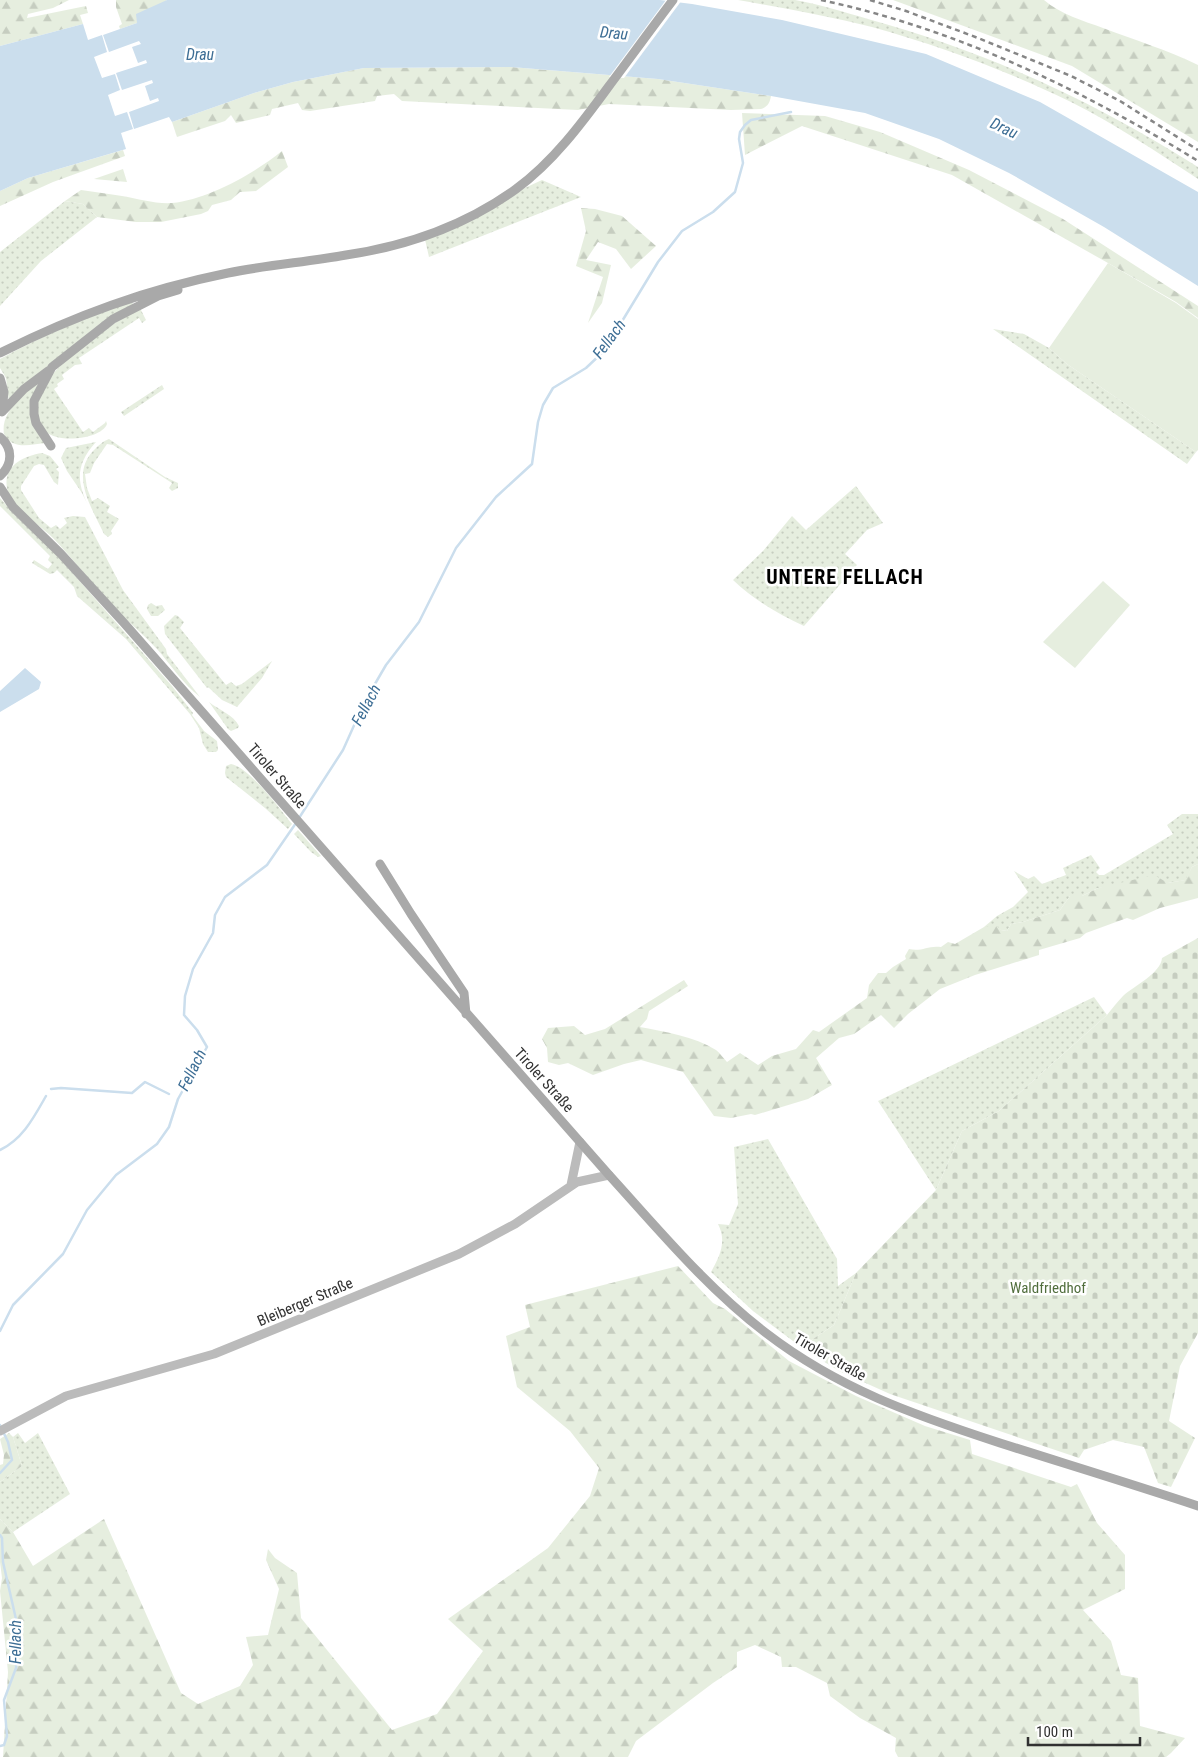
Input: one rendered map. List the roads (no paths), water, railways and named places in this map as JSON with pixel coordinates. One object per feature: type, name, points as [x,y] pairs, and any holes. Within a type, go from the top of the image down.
[{"type":"main road","points":[[0,353],[53,327],[101,308],[161,288],[229,272],[346,256],[400,244],[442,230],[484,210],[530,178],[580,125],[673,0]]},
{"type":"main road","points":[[1,414],[24,389],[113,319],[158,296],[180,290],[196,280]]},
{"type":"main road","points":[[51,446],[36,423],[34,401],[52,367]]},
{"type":"main road","points":[[0,378],[4,392],[1,414]]},
{"type":"main road","points":[[0,437],[7,445],[10,458],[7,467],[0,476]]},
{"type":"main road","name":"Tiroler Straße","points":[[0,487],[13,507],[62,554],[609,1175],[686,1260],[735,1308],[786,1348],[844,1384],[883,1403],[923,1418],[1198,1506]]},
{"type":"main road","points":[[380,864],[464,993],[466,1014]]},
{"type":"main road","points":[[571,1185],[580,1142]]},
{"type":"main road","name":"Bleiberger Straße","points":[[0,1431],[66,1396],[214,1354],[459,1254],[515,1224],[571,1185],[583,1179],[609,1175]]},
{"type":"water","name":"Drau","points":[[167,0],[660,0],[782,20],[926,54],[1040,102],[1198,192],[1198,286],[1104,227],[1009,173],[939,139],[865,113],[771,96],[658,79],[511,67],[364,68],[293,82],[254,93],[172,122],[169,117],[134,129],[129,112],[159,101],[158,98],[150,101],[145,86],[153,83],[152,80],[122,90],[116,73],[147,63],[146,60],[138,63],[132,47],[141,44],[139,41],[109,52],[103,35],[137,23],[136,14]]},
{"type":"water","points":[[83,24],[88,40],[102,35],[107,52],[94,57],[102,78],[115,74],[120,90],[108,95],[115,116],[127,112],[133,129],[121,133],[126,149],[28,178],[0,191],[0,46]]},
{"type":"water","points":[[25,668],[41,682],[39,689],[0,712],[0,691]]},
{"type":"waterway","name":"Fellach","points":[[299,818],[343,750],[365,701],[386,665],[419,622],[456,548],[496,497],[532,464],[538,422],[543,405],[553,388],[586,368],[604,351],[658,262],[682,231],[713,212],[735,192],[743,163],[739,139],[740,132],[745,125],[751,120],[791,112]]},
{"type":"waterway","name":"Fellach","points":[[0,1331],[13,1305],[63,1254],[87,1210],[116,1175],[157,1144],[169,1127],[178,1099],[207,1047],[197,1030],[184,1015],[185,996],[193,969],[213,933],[215,915],[225,897],[267,865],[296,823]]},
{"type":"waterway","points":[[51,1089],[132,1093],[145,1082],[169,1094]]},
{"type":"waterway","points":[[0,1150],[21,1134],[46,1096]]},
{"type":"waterway","name":"Fellach","points":[[0,1425],[8,1442],[12,1460],[0,1473]]},
{"type":"waterway","name":"Fellach","points":[[0,1535],[2,1538],[3,1562],[18,1628],[16,1668],[4,1700],[7,1736],[4,1745],[0,1746]]},
{"type":"railway","points":[[821,0],[871,12],[920,27],[1016,64],[1109,110],[1198,161]]},
{"type":"railway","points":[[870,0],[906,11],[978,38],[1071,76],[1120,101],[1198,150]]},
{"type":"district","name":"UNTERE FELLACH","points":[[845,577]]},
{"type":"park label","name":"Waldfriedhof","points":[[1048,1288]]}]
